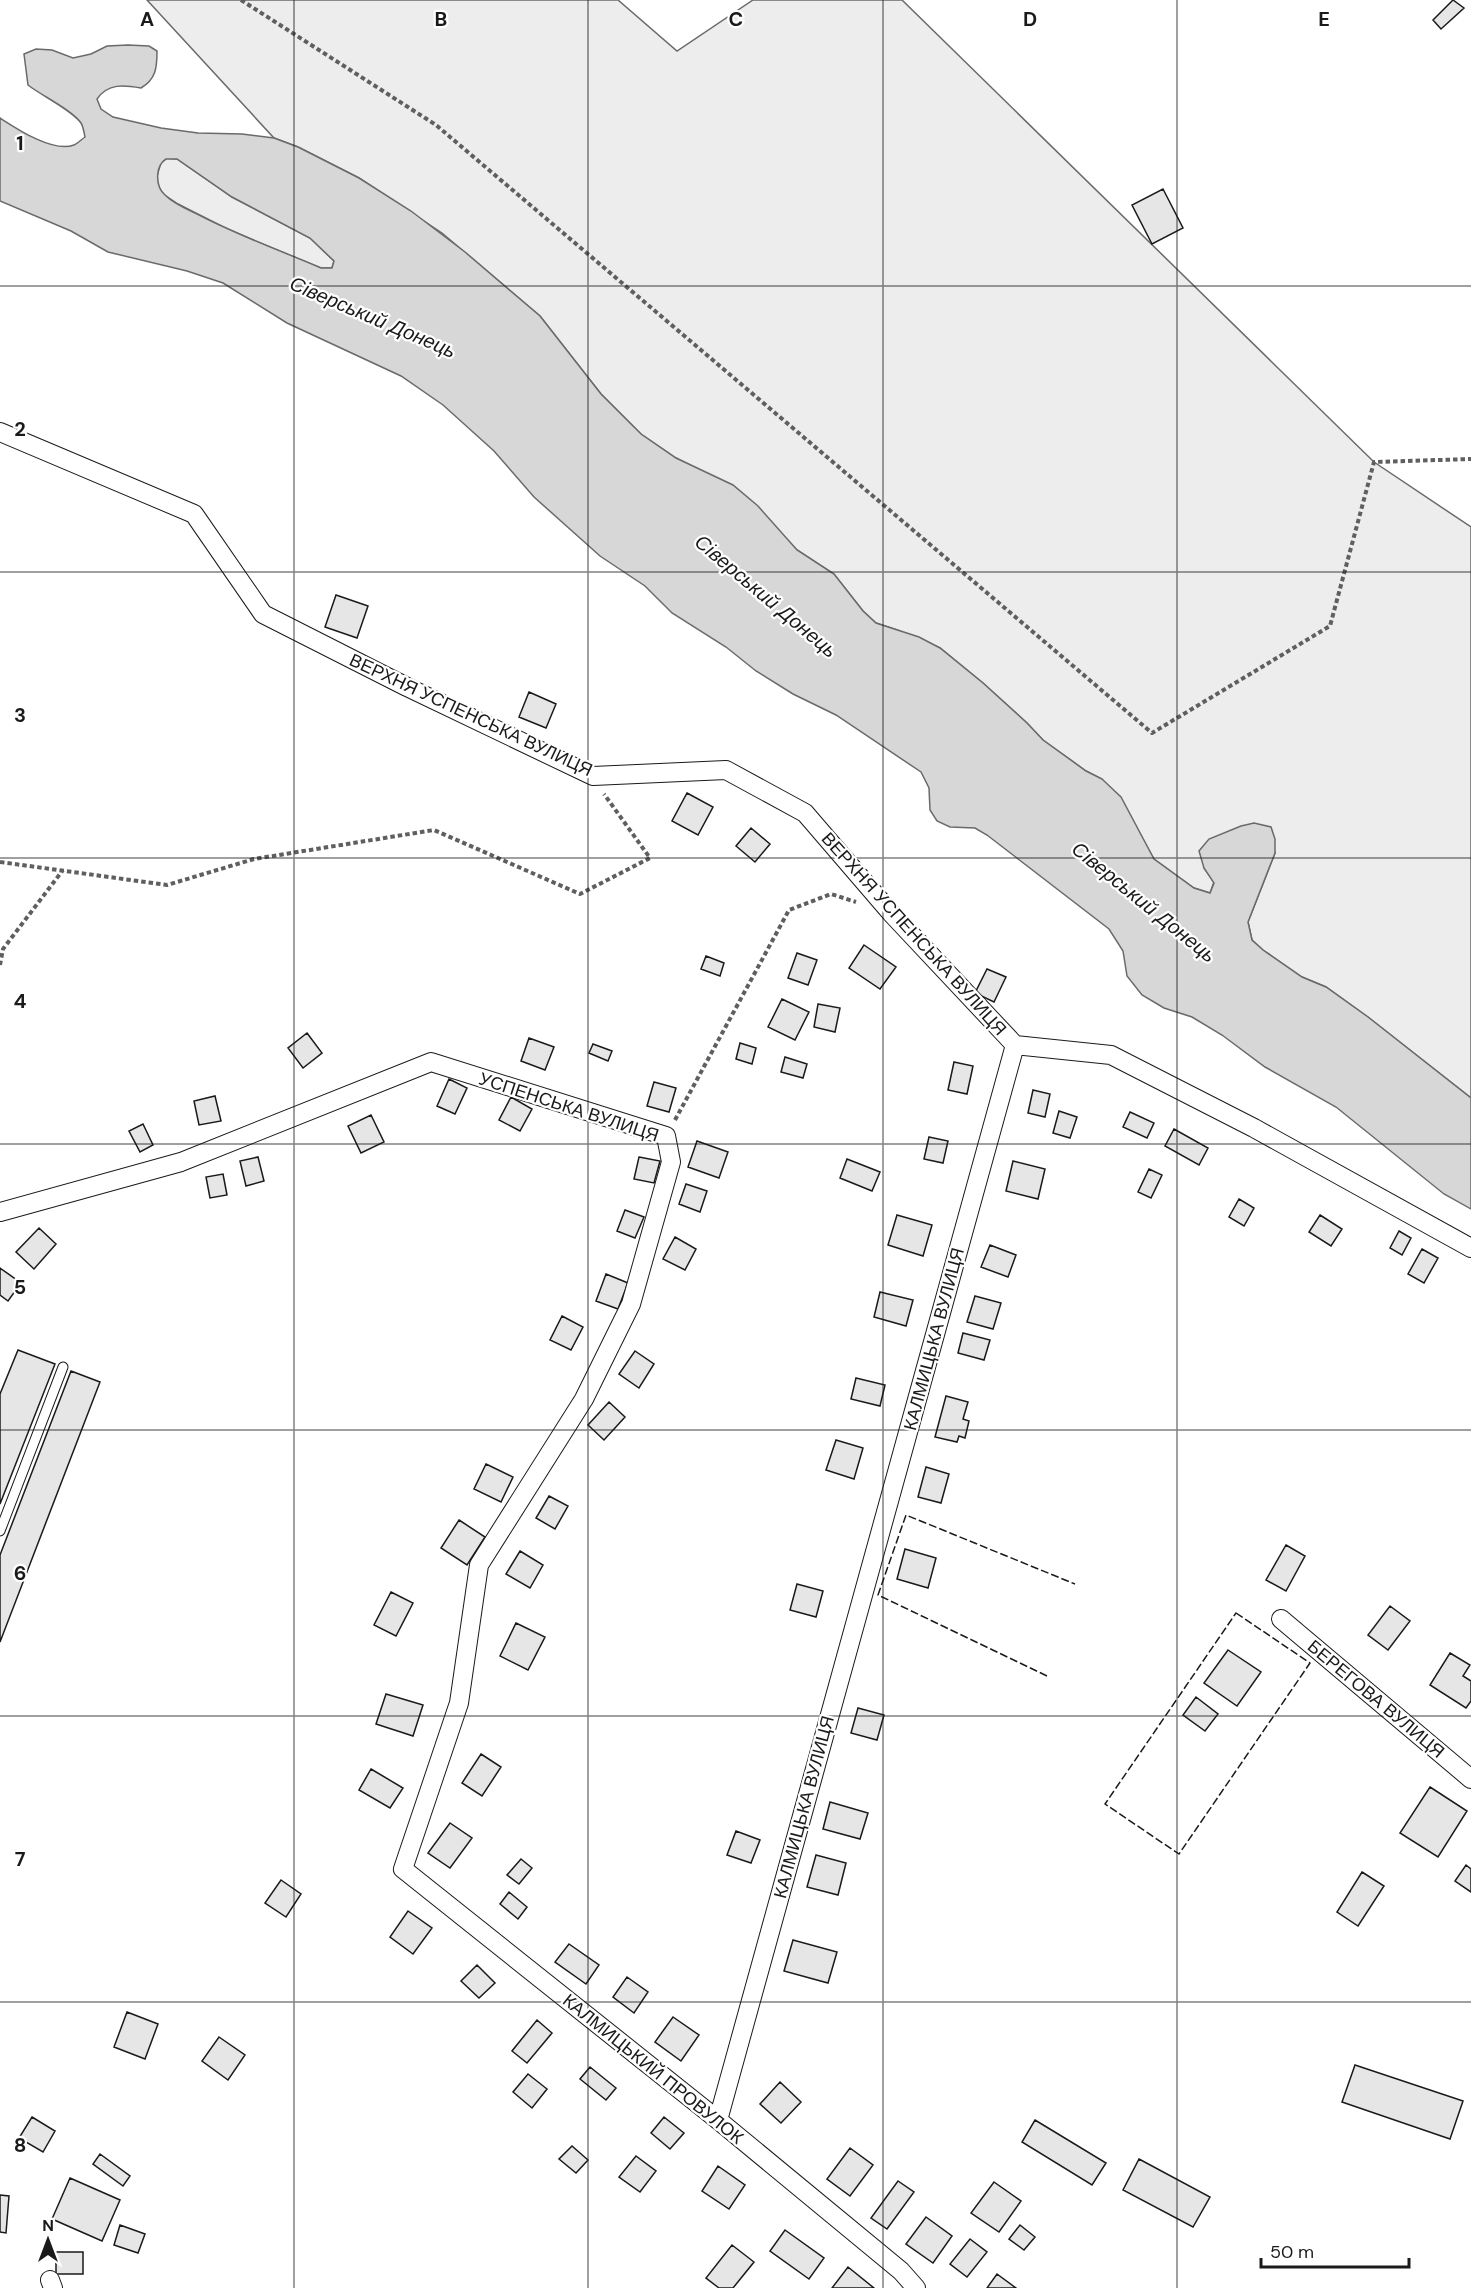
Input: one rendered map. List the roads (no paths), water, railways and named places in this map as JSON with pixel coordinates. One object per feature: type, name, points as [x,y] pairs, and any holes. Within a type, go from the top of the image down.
[{"type":"street","name":"ВЕРХНЯ УСПЕНСЬКА ВУЛИЦЯ","points":[[0,432],[194,514],[263,614],[407,687],[592,776],[726,770],[805,813],[891,914],[1015,1045]]},
{"type":"street","points":[[1015,1045],[1111,1055],[1254,1128],[1471,1248]]},
{"type":"street","name":"КАЛМИЦЬКА ВУЛИЦЯ","points":[[718,2120],[1015,1045]]},
{"type":"street","name":"УСПЕНСЬКА ВУЛИЦЯ","points":[[0,1212],[181,1162],[431,1062],[666,1136],[671,1162],[631,1304],[584,1399],[479,1565],[459,1703],[404,1869]]},
{"type":"street","name":"БЕРЕГОВА ВУЛИЦЯ","points":[[1281,1619],[1471,1779]]},
{"type":"street","name":"КАЛМИЦЬКИЙ ПРОВУЛОК","points":[[404,1869],[718,2120],[901,2271],[916,2288]]},
{"type":"lane","points":[[0,1531],[63,1367]]},
{"type":"water","name":"Сіверський Донець","points":[[107,46],[149,46],[157,51],[155,72],[146,85],[141,88],[117,86],[106,90],[97,99],[101,109],[113,117],[161,128],[198,133],[242,134],[274,138],[298,147],[359,178],[411,211],[465,252],[540,316],[601,394],[641,434],[676,458],[733,485],[758,506],[797,550],[834,574],[863,611],[876,623],[919,637],[940,648],[983,683],[1043,740],[1086,771],[1102,779],[1121,797],[1154,859],[1194,888],[1210,893],[1214,883],[1204,868],[1199,851],[1209,839],[1254,823],[1271,827],[1275,839],[1275,853],[1248,922],[1252,940],[1302,977],[1326,987],[1368,1017],[1471,1098],[1471,1209],[1444,1194],[1336,1107],[1265,1067],[1222,1035],[1192,1017],[1164,1008],[1142,995],[1127,976],[1123,951],[1109,929],[987,835],[975,828],[950,827],[937,821],[930,810],[929,788],[921,772],[836,715],[793,694],[756,671],[726,647],[672,613],[645,586],[600,556],[534,497],[494,451],[443,405],[401,376],[287,323],[223,283],[187,271],[108,252],[71,231],[0,201],[0,118],[36,139],[56,146],[74,145],[85,137],[82,124],[77,118],[28,85],[24,54],[36,49],[52,50],[73,58],[91,54]],"holes":[[[166,159],[177,159],[232,197],[310,238],[334,261],[332,268],[321,268],[173,202],[159,187],[158,171]]]}]
